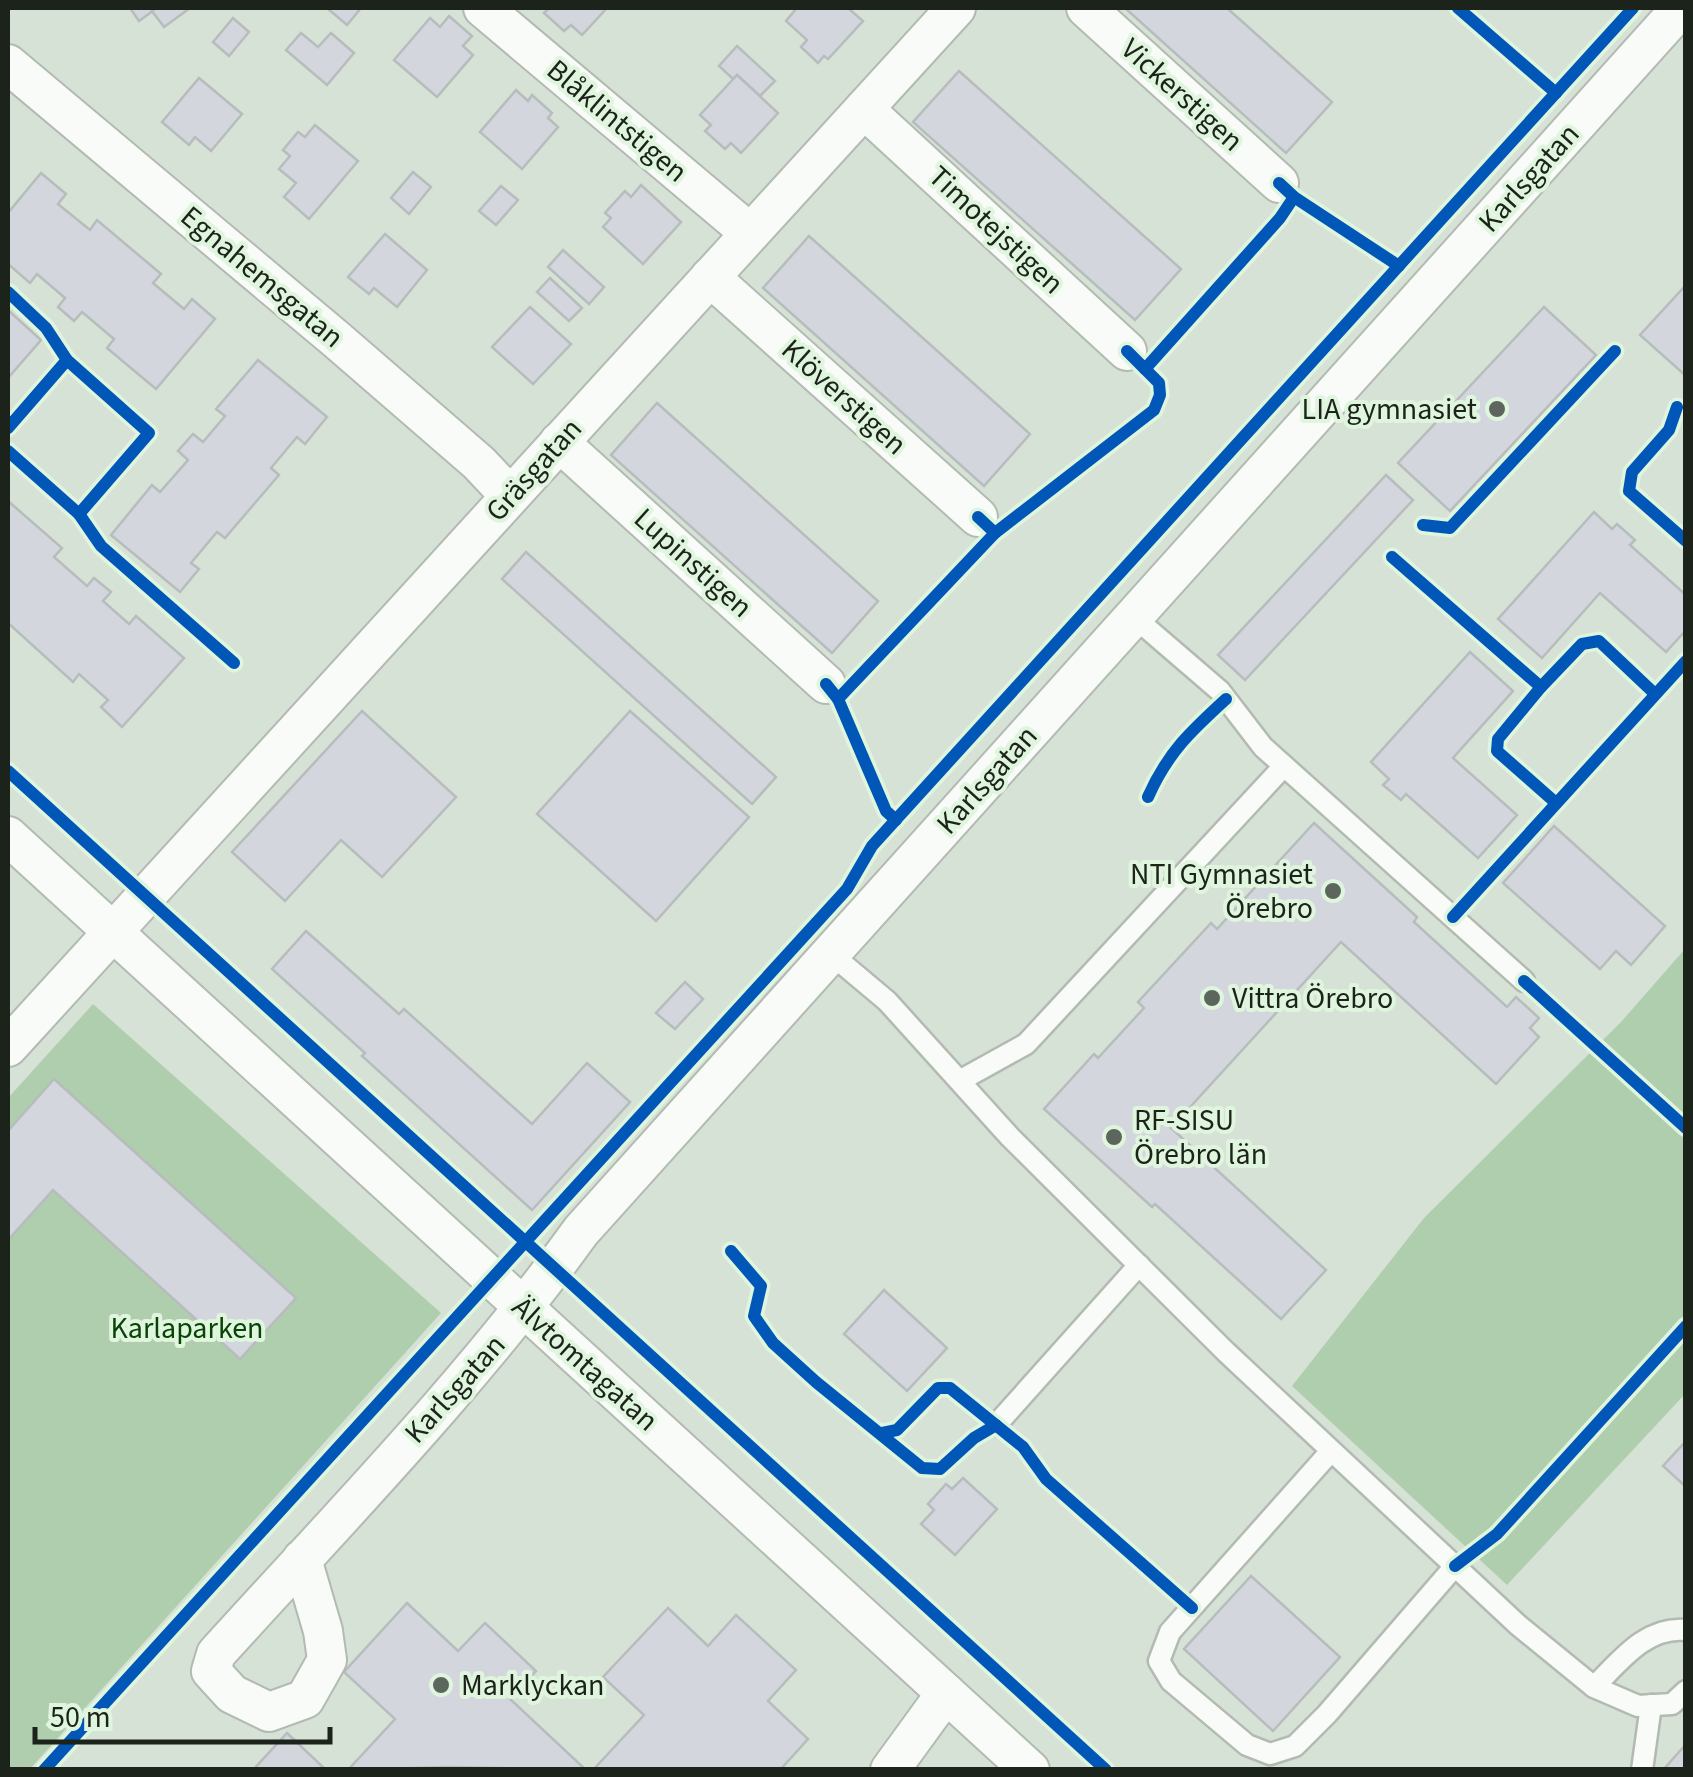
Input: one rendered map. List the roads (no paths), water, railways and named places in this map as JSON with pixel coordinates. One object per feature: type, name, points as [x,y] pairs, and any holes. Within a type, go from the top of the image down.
[{"type":"street","name":"Blåklintstigen","points":[[483,8],[750,233]]},
{"type":"street","name":"Gräsgatan","points":[[8,1047],[956,8]]},
{"type":"street","name":"Vickerstigen","points":[[1086,8],[1279,183]]},
{"type":"street","name":"Karlsgatan","points":[[302,1559],[487,1355],[581,1232],[1681,14]]},
{"type":"street","name":"Egnahemsgatan","points":[[8,64],[337,340],[479,463],[510,496]]},
{"type":"street","name":"Timotejstigen","points":[[864,109],[1127,352]]},
{"type":"street","name":"Klöverstigen","points":[[710,277],[978,517]]},
{"type":"street","name":"Lupinstigen","points":[[560,442],[826,684]]},
{"type":"street","name":"Älvtomtagatan","points":[[8,836],[1030,1770]]},
{"type":"street","points":[[890,1770],[946,1692]]},
{"type":"lane","points":[[1134,617],[1220,690],[1263,747],[1524,981]]},
{"type":"lane","points":[[960,1080],[1026,1044],[1284,766]]},
{"type":"lane","points":[[831,954],[887,1002],[1010,1137],[1138,1264],[1518,1625],[1594,1687],[1638,1706],[1672,1704],[1686,1692]]},
{"type":"lane","points":[[996,1425],[1138,1264]]},
{"type":"lane","points":[[1331,1450],[1170,1632],[1159,1661],[1171,1681],[1246,1746],[1270,1754],[1295,1746],[1454,1566]]},
{"type":"lane","points":[[1594,1687],[1637,1644],[1668,1628],[1686,1630]]},
{"type":"lane","points":[[1642,1770],[1651,1705]]},
{"type":"place","name":"LIA gymnasiet","points":[[1497,409]]},
{"type":"place","name":"NTI Gymnasiet Örebro","points":[[1333,891]]},
{"type":"place","name":"Vittra Örebro","points":[[1212,998]]},
{"type":"place","name":"RF-SISU Örebro län","points":[[1114,1137]]},
{"type":"place","name":"Marklyckan","points":[[441,1685]]},
{"type":"park label","name":"Karlaparken","points":[[187,1328]]}]
